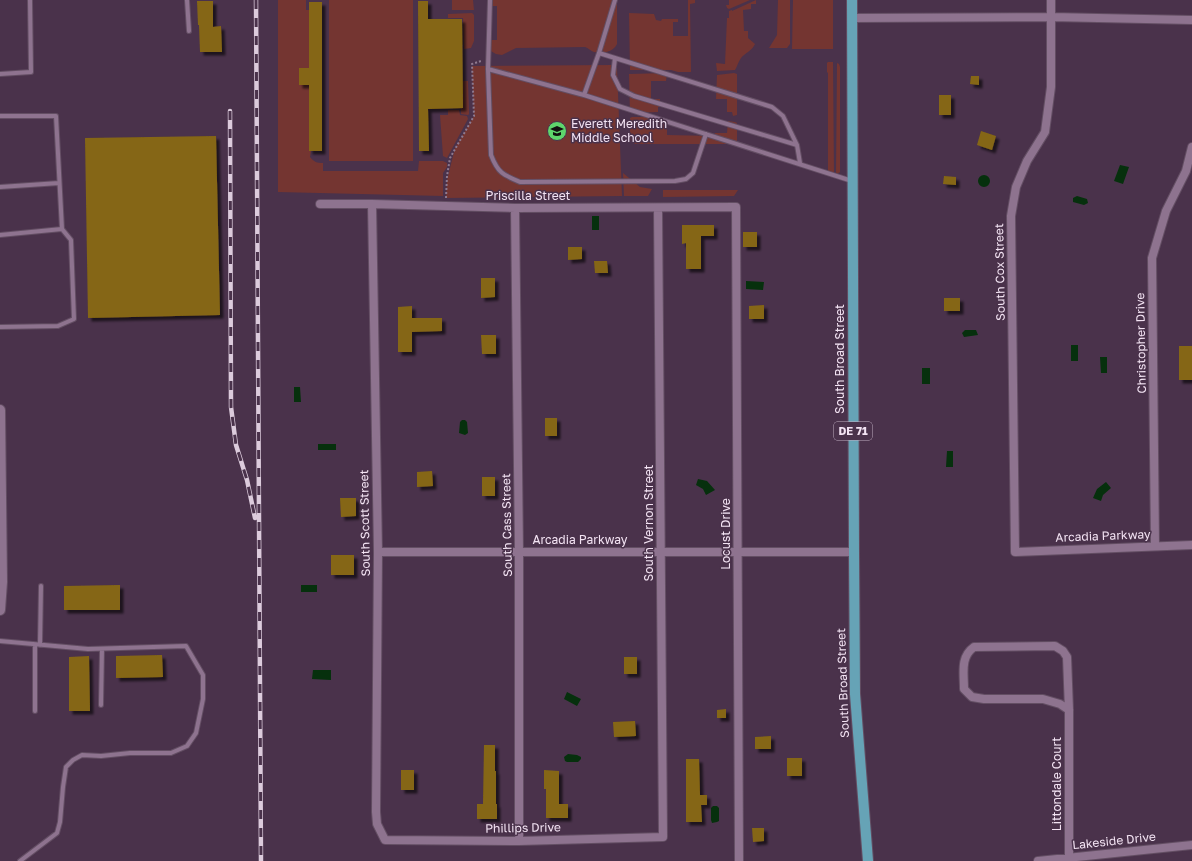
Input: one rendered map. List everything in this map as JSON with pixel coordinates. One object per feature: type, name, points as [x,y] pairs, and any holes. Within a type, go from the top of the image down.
[{"type":"main road","name":"South Broad Street","points":[[852,0],[855,694],[868,861]]},
{"type":"street","name":"South Cox Street","points":[[1016,552],[1011,216],[1016,187],[1028,161],[1046,132],[1051,88],[1051,0]]},
{"type":"street","points":[[852,18],[1051,17],[1192,20]]},
{"type":"street","name":"Christopher Drive","points":[[1155,546],[1152,258],[1166,211],[1189,172],[1192,147]]},
{"type":"street","name":"Priscilla Street","points":[[320,204],[514,208],[736,207]]},
{"type":"street","name":"South Scott Street","points":[[372,204],[378,552],[376,812],[377,824],[385,840]]},
{"type":"street","name":"Locust Drive","points":[[736,207],[739,861]]},
{"type":"street","name":"South Cass Street","points":[[514,208],[519,552],[519,841]]},
{"type":"street","name":"South Vernon Street","points":[[658,208],[663,837]]},
{"type":"street","points":[[0,410],[2,582],[0,610]]},
{"type":"street","name":"Arcadia Parkway","points":[[1016,552],[1155,546],[1192,546]]},
{"type":"street","name":"Arcadia Parkway","points":[[378,552],[854,552]]},
{"type":"street","name":"Littondale Court","points":[[1069,710],[1060,704],[1043,699],[972,697],[964,689],[964,658],[968,651],[974,647],[1055,646],[1063,651],[1067,656],[1069,710],[1069,858]]},
{"type":"street","name":"Phillips Drive","points":[[385,840],[519,841],[663,837]]},
{"type":"street","name":"Lakeside Drive","points":[[1038,861],[1192,845]]},
{"type":"lane","points":[[0,74],[31,72],[30,0]]},
{"type":"lane","points":[[187,0],[189,31]]},
{"type":"lane","points":[[490,0],[488,69],[491,155],[496,168],[506,176],[520,182],[686,179],[693,173],[706,134]]},
{"type":"lane","points":[[584,95],[599,53],[615,0]]},
{"type":"lane","points":[[599,53],[772,106],[783,116],[797,145],[800,163]]},
{"type":"lane","points":[[615,58],[613,75],[620,89],[634,96],[797,145]]},
{"type":"lane","points":[[488,69],[584,95],[853,181]]},
{"type":"lane","points":[[0,116],[56,116],[62,229],[71,240],[74,319],[58,326],[0,327]]},
{"type":"lane","points":[[0,187],[59,183]]},
{"type":"lane","points":[[0,235],[62,229]]},
{"type":"lane","points":[[40,645],[41,586]]},
{"type":"lane","points":[[0,641],[88,649],[186,646],[203,676],[203,699],[196,733],[187,746],[171,753],[130,753],[101,756],[82,755],[73,760],[66,767],[60,822],[57,833],[20,861]]},
{"type":"lane","points":[[35,645],[35,711]]},
{"type":"lane","points":[[101,705],[102,649]]},
{"type":"path","points":[[446,206],[447,176],[450,158],[474,116],[472,64],[488,58]]},
{"type":"shaded area","points":[[278,0],[306,0],[306,10],[309,10],[309,68],[299,68],[299,85],[309,85],[310,157],[316,162],[323,163],[323,171],[418,171],[419,161],[443,161],[447,163],[447,167],[443,173],[443,196],[278,192]]},
{"type":"shaded area","points":[[329,0],[413,0],[413,161],[329,161]]},
{"type":"shaded area","points":[[452,0],[473,0],[474,10],[452,10]]},
{"type":"shaded area","points":[[489,0],[617,0],[617,44],[610,51],[601,53],[594,52],[585,47],[516,48],[502,55],[496,54],[489,50],[489,40],[497,40],[497,6],[489,6]]},
{"type":"shaded area","points":[[688,0],[695,0],[695,3],[690,4],[691,72],[678,72],[671,70],[630,70],[629,13],[654,14],[656,20],[661,21],[662,19],[678,19],[678,22],[673,22],[673,36],[688,36]]},
{"type":"shaded area","points":[[729,0],[750,0],[729,9],[726,5],[729,5]]},
{"type":"shaded area","points":[[756,0],[756,4],[751,4],[751,9],[743,10],[744,31],[748,31],[748,38],[755,44],[752,49],[741,58],[735,70],[717,71],[716,63],[725,64],[727,18],[729,18],[729,11]]},
{"type":"shaded area","points":[[778,0],[790,0],[790,44],[787,48],[769,48],[777,35]]},
{"type":"shaded area","points":[[793,0],[833,0],[833,49],[792,49]]},
{"type":"shaded area","points":[[472,13],[474,15],[474,41],[471,48],[464,49],[463,18],[448,18],[448,14]]},
{"type":"shaded area","points":[[828,62],[833,62],[834,176],[828,172]]},
{"type":"shaded area","points":[[837,63],[840,67],[840,172],[836,175]]},
{"type":"shaded area","points":[[613,65],[617,68],[622,196],[446,198],[447,180],[455,148],[474,116],[472,66]]},
{"type":"shaded area","points":[[667,73],[666,81],[651,81],[651,99],[660,99],[660,107],[658,107],[658,112],[630,113],[629,74]]},
{"type":"shaded area","points":[[737,74],[737,115],[733,116],[732,112],[727,112],[727,99],[716,99],[717,75]]},
{"type":"shaded area","points":[[463,81],[468,81],[468,115],[461,114],[461,108],[463,108]]},
{"type":"shaded area","points":[[448,110],[459,110],[460,115],[467,116],[468,119],[447,158],[443,156],[440,115],[448,115]]},
{"type":"shaded area","points":[[657,117],[657,122],[667,122],[667,135],[714,136],[715,133],[727,133],[728,121],[735,122],[737,123],[737,141],[734,144],[635,144],[630,140],[630,118]]},
{"type":"shaded area","points":[[1120,165],[1129,167],[1123,184],[1114,181]]},
{"type":"shaded area","points":[[623,173],[640,187],[652,189],[648,196],[624,196]]},
{"type":"shaded area","points":[[982,175],[986,175],[990,181],[986,187],[982,187],[978,183],[978,179]]},
{"type":"shaded area","points":[[663,190],[738,190],[734,196],[663,197]]},
{"type":"shaded area","points":[[1077,196],[1087,199],[1088,203],[1084,205],[1073,202],[1073,198]]},
{"type":"shaded area","points":[[592,216],[599,216],[599,230],[592,230]]},
{"type":"shaded area","points":[[746,281],[764,282],[763,290],[746,289]]},
{"type":"shaded area","points":[[965,330],[976,330],[978,335],[964,337],[962,333]]},
{"type":"shaded area","points":[[1071,345],[1078,345],[1078,361],[1071,361]]},
{"type":"shaded area","points":[[1100,357],[1107,357],[1107,373],[1101,373]]},
{"type":"shaded area","points":[[922,368],[930,368],[930,384],[922,384]]},
{"type":"shaded area","points":[[294,387],[300,387],[301,402],[294,402]]},
{"type":"shaded area","points":[[462,420],[467,422],[468,433],[465,435],[459,433],[460,422]]},
{"type":"shaded area","points":[[318,444],[336,444],[336,450],[318,450]]},
{"type":"shaded area","points":[[947,451],[953,451],[953,467],[946,467]]},
{"type":"shaded area","points":[[698,479],[707,481],[715,490],[706,495],[703,489],[696,485]]},
{"type":"shaded area","points":[[1106,482],[1111,488],[1103,495],[1101,501],[1093,498],[1097,489]]},
{"type":"shaded area","points":[[301,585],[317,585],[317,592],[301,592]]},
{"type":"shaded area","points":[[313,670],[331,670],[331,680],[312,679]]},
{"type":"shaded area","points":[[567,692],[581,699],[577,706],[564,699]]},
{"type":"shaded area","points":[[568,754],[577,755],[581,757],[581,759],[578,762],[567,762],[565,761],[564,757]]},
{"type":"shaded area","points":[[713,806],[717,806],[719,808],[719,821],[712,823],[711,808]]},
{"type":"building","points":[[197,1],[213,1],[213,27],[221,26],[222,52],[200,52]]},
{"type":"building","points":[[418,1],[428,1],[428,19],[462,19],[463,108],[428,109],[429,151],[419,151]]},
{"type":"building","points":[[309,2],[322,2],[322,151],[309,151],[309,85],[299,85],[299,68],[309,68]]},
{"type":"building","points":[[971,76],[979,76],[979,85],[970,84]]},
{"type":"building","points":[[939,95],[951,95],[951,115],[939,115]]},
{"type":"building","points":[[981,131],[996,136],[992,150],[977,145]]},
{"type":"building","points":[[216,136],[220,315],[88,318],[85,138]]},
{"type":"building","points":[[944,176],[956,177],[956,185],[943,184]]},
{"type":"building","points":[[682,225],[714,225],[714,236],[701,236],[701,269],[686,269],[686,243],[682,244]]},
{"type":"building","points":[[743,232],[757,232],[757,247],[743,247]]},
{"type":"building","points":[[568,247],[582,247],[582,259],[568,260]]},
{"type":"building","points":[[594,261],[607,261],[608,273],[595,273]]},
{"type":"building","points":[[481,278],[495,278],[495,297],[481,298]]},
{"type":"building","points":[[944,298],[960,298],[960,311],[944,311]]},
{"type":"building","points":[[764,305],[764,319],[749,319],[749,306]]},
{"type":"building","points":[[412,306],[412,318],[442,318],[442,331],[412,332],[412,352],[398,352],[398,307]]},
{"type":"building","points":[[481,335],[496,335],[496,354],[482,354]]},
{"type":"building","points":[[1179,346],[1192,346],[1192,380],[1179,380]]},
{"type":"building","points":[[545,418],[557,418],[557,436],[545,436]]},
{"type":"building","points":[[432,471],[433,486],[417,487],[417,472]]},
{"type":"building","points":[[482,477],[495,477],[495,496],[482,496]]},
{"type":"building","points":[[340,498],[356,498],[356,516],[341,517]]},
{"type":"building","points":[[331,555],[354,555],[354,575],[331,575]]},
{"type":"building","points":[[120,585],[120,610],[64,610],[64,586]]},
{"type":"building","points":[[162,655],[163,677],[116,678],[116,656]]},
{"type":"building","points":[[89,656],[90,711],[69,711],[69,657]]},
{"type":"building","points":[[624,657],[637,657],[637,674],[624,674]]},
{"type":"building","points":[[726,709],[726,718],[717,718],[717,710]]},
{"type":"building","points":[[635,721],[636,736],[614,737],[613,722]]},
{"type":"building","points":[[771,736],[771,749],[755,749],[755,737]]},
{"type":"building","points":[[484,745],[495,745],[497,819],[477,819],[477,804],[483,804]]},
{"type":"building","points":[[787,758],[802,758],[802,776],[787,776]]},
{"type":"building","points":[[686,759],[699,759],[700,795],[707,795],[707,805],[701,805],[702,822],[686,822]]},
{"type":"building","points":[[401,770],[414,770],[414,790],[401,790]]},
{"type":"building","points":[[544,770],[559,771],[559,804],[568,804],[568,818],[546,818],[546,789],[544,789]]},
{"type":"building","points":[[752,828],[764,828],[764,841],[753,842]]},
{"type":"railway","points":[[256,0],[261,861]]},
{"type":"railway","points":[[230,111],[231,407],[236,445],[247,480],[255,518]]},
{"type":"place","name":"Everett Meredith Middle School","points":[[557,131]]}]
